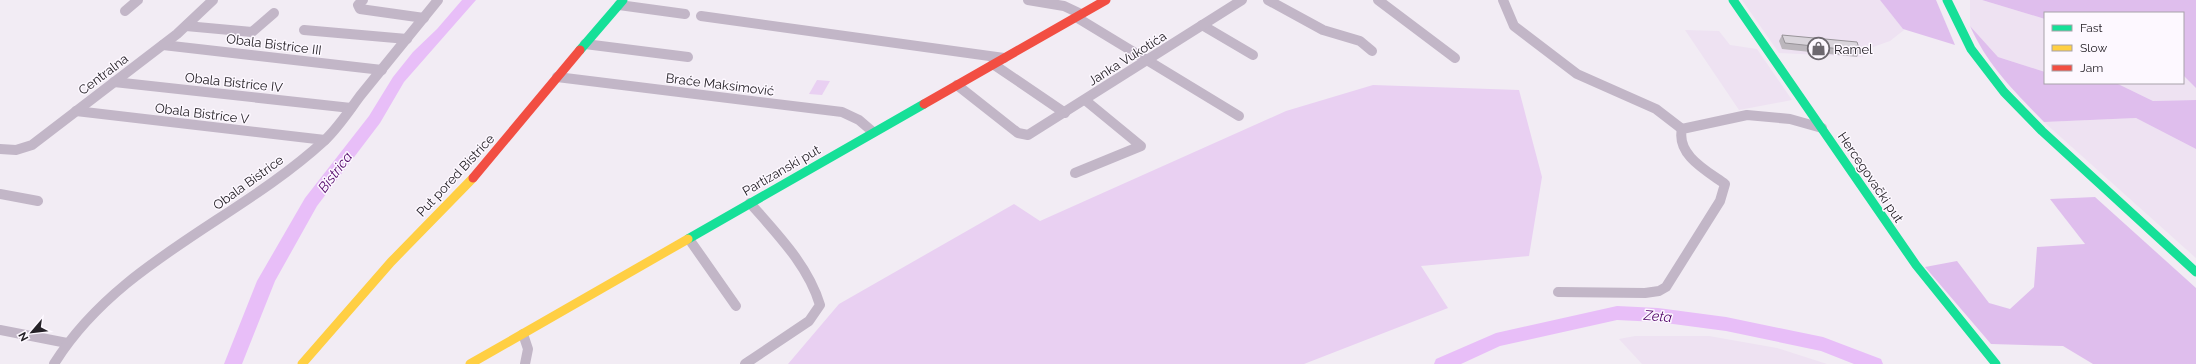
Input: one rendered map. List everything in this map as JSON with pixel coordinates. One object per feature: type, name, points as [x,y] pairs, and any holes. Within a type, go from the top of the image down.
[{"type":"street","points":[[125,11],[138,0]]},
{"type":"street","name":"Centralna","points":[[0,149],[16,150],[32,145],[163,45],[186,26],[213,0]]},
{"type":"street","name":"Obala Bistrice","points":[[54,364],[67,343],[122,286],[162,256],[217,222],[269,185],[325,140],[438,0]]},
{"type":"street","points":[[1028,0],[1064,6],[1146,61],[1239,116]]},
{"type":"street","name":"Partizanski put","points":[[470,364],[1106,0]]},
{"type":"street","name":"Janka Vukotića","points":[[957,85],[1010,128],[1025,135],[1031,134],[1242,0]]},
{"type":"street","points":[[1268,0],[1329,32],[1370,46],[1372,51]]},
{"type":"street","points":[[1378,0],[1455,58]]},
{"type":"street","points":[[1503,0],[1507,5],[1509,20],[1514,26],[1577,74],[1656,109],[1682,129],[1747,115],[1790,119],[1822,128]]},
{"type":"street","name":"Hercegovački put","points":[[1733,0],[1916,265],[1996,364]]},
{"type":"street","points":[[1947,0],[1956,24],[1968,46],[2004,92],[2082,168],[2196,272]]},
{"type":"street","points":[[360,2],[360,9],[424,18]]},
{"type":"street","points":[[621,3],[685,14]]},
{"type":"street","name":"Put pored Bistrice","points":[[302,364],[391,262],[465,188],[557,76],[621,3]]},
{"type":"street","points":[[186,26],[252,32],[258,29],[274,13]]},
{"type":"street","points":[[701,16],[1004,58]]},
{"type":"street","points":[[1202,25],[1253,55]]},
{"type":"street","points":[[304,30],[407,39]]},
{"type":"street","points":[[585,44],[688,57]]},
{"type":"street","name":"Obala Bistrice III","points":[[163,45],[382,70]]},
{"type":"street","points":[[993,64],[1064,113]]},
{"type":"street","name":"Braće Maksimović","points":[[557,76],[842,112],[859,120],[873,132]]},
{"type":"street","name":"Obala Bistrice IV","points":[[114,82],[351,108]]},
{"type":"street","points":[[1075,173],[1141,146],[1085,100]]},
{"type":"street","name":"Obala Bistrice V","points":[[76,111],[325,140]]},
{"type":"street","points":[[1558,292],[1645,293],[1659,291],[1666,287],[1720,201],[1724,184],[1688,156],[1681,140],[1682,129]]},
{"type":"street","points":[[0,194],[38,201]]},
{"type":"street","points":[[745,364],[809,321],[820,305],[819,298],[809,278],[750,203]]},
{"type":"street","points":[[689,239],[736,306]]},
{"type":"street","points":[[0,330],[67,343]]},
{"type":"street","points":[[523,334],[528,346],[529,355],[525,364]]},
{"type":"shaded area","points":[[1742,0],[1880,0],[1904,30],[1890,41],[1862,51],[1863,57],[1779,53]]},
{"type":"shaded area","points":[[1880,0],[1936,0],[1955,45],[1903,29]]},
{"type":"shaded area","points":[[1970,0],[1982,0],[2044,19],[2044,72],[1998,57],[1970,26]]},
{"type":"shaded area","points":[[1982,0],[2196,0],[2196,88],[2184,76],[2184,12],[2044,12],[2044,19]]},
{"type":"shaded area","points":[[1970,26],[1998,57],[2044,72],[2044,84],[2118,84],[2153,101],[2196,100],[2196,149],[2136,118],[2044,122],[2012,89],[1993,66]]},
{"type":"shaded area","points":[[1685,30],[1719,31],[1730,45],[1757,49],[1792,100],[1739,110]]},
{"type":"shaded area","points":[[2184,76],[2196,88],[2196,100],[2153,101],[2118,84],[2184,84]]},
{"type":"shaded area","points":[[817,80],[830,81],[822,95],[809,94]]},
{"type":"shaded area","points":[[1373,85],[1519,90],[1542,177],[1529,256],[1421,266],[1448,308],[1304,364],[788,364],[839,304],[1014,204],[1040,221],[1286,111]]},
{"type":"shaded area","points":[[2136,118],[2196,149],[2196,258],[2044,122]]},
{"type":"shaded area","points":[[2095,197],[2196,288],[2196,364],[2093,364],[2063,346],[1991,344],[1925,267],[1957,261],[1989,303],[2010,309],[2034,287],[2037,247],[2085,244],[2050,199]]},
{"type":"shaded area","points":[[1635,336],[1709,336],[1777,348],[1827,364],[1642,364],[1619,339]]},
{"type":"building","points":[[1782,35],[1857,42],[1860,51],[1785,43]]},
{"type":"waterway","name":"Bistrica","points":[[233,364],[266,281],[311,202],[375,119],[398,80],[418,55],[442,32],[469,0]]},
{"type":"waterway","name":"Zeta","points":[[1443,364],[1496,340],[1617,313],[1658,315],[1726,324],[1823,344],[1874,364]]},
{"type":"traffic: fast","points":[[580,50],[623,0]]},
{"type":"traffic: fast","points":[[1733,0],[1916,265],[1996,364]]},
{"type":"traffic: fast","points":[[1947,0],[1971,49],[1987,71],[2022,112],[2196,272]]},
{"type":"traffic: fast","points":[[688,239],[924,104]]},
{"type":"traffic: slow","points":[[302,364],[391,262],[473,178]]},
{"type":"traffic: slow","points":[[470,364],[688,239]]},
{"type":"traffic: jam","points":[[924,104],[1106,0]]},
{"type":"traffic: jam","points":[[473,178],[580,50]]},
{"type":"place","name":"Ramel","points":[[1818,49]]}]
